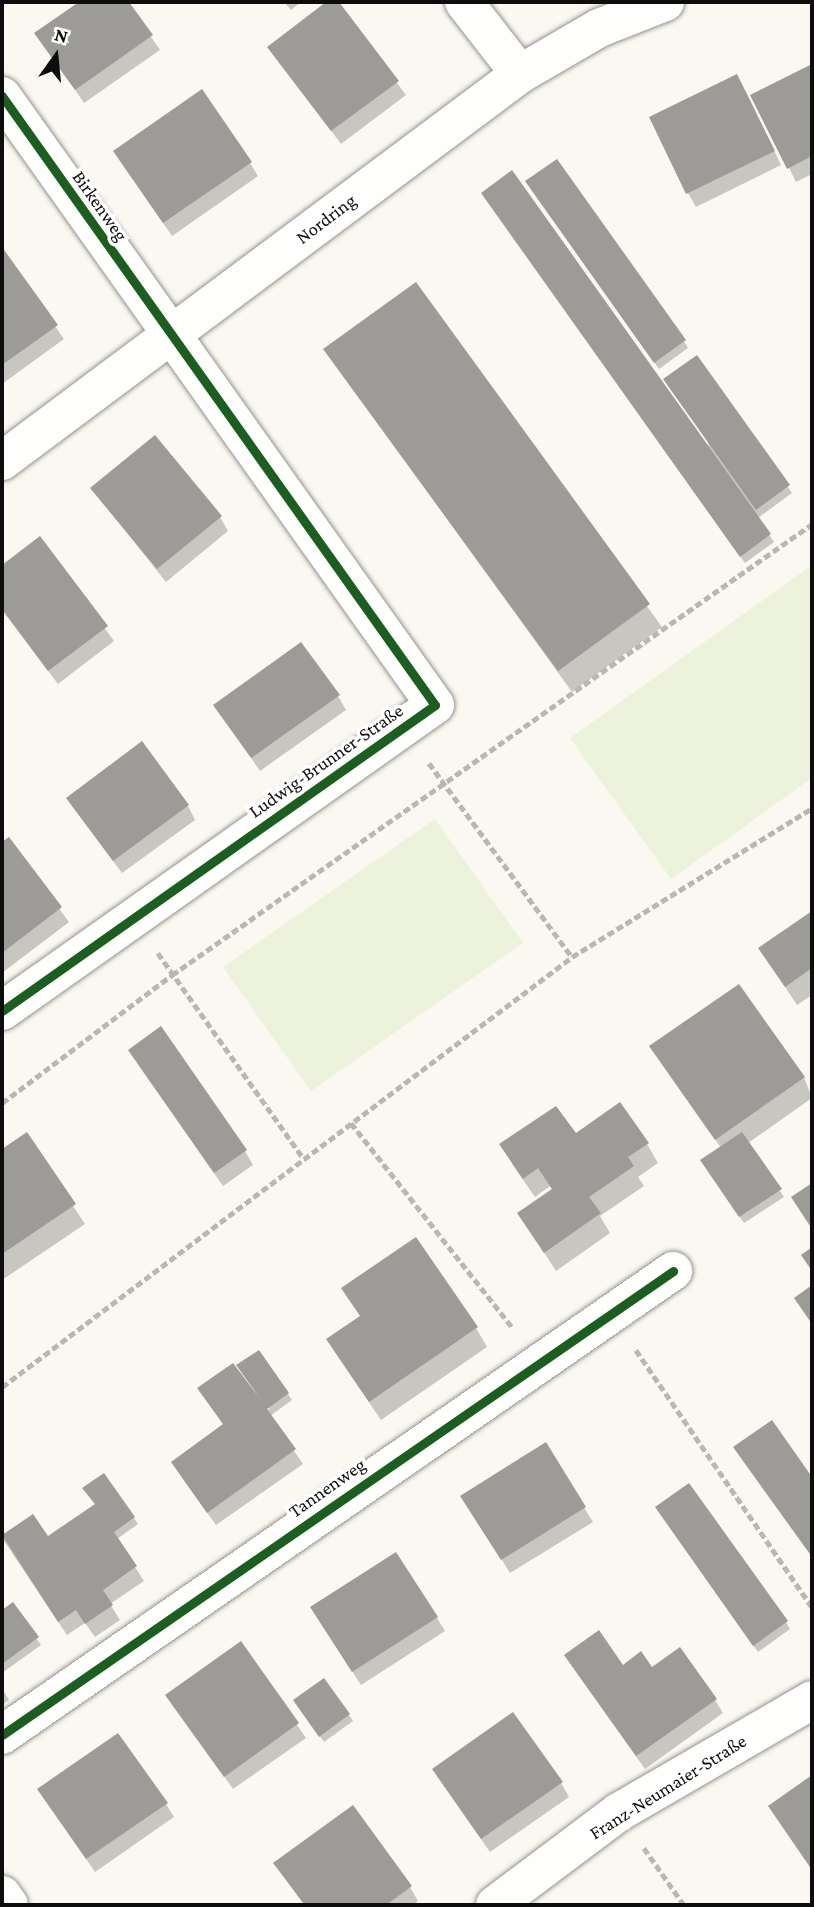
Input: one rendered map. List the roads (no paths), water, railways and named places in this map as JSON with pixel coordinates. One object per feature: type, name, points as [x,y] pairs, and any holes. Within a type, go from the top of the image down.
[{"type":"street","points":[[464,2],[520,74]]},
{"type":"street","name":"Nordring","points":[[2,461],[520,74],[599,27],[665,2]]},
{"type":"street","name":"Birkenweg","points":[[2,96],[170,335]]},
{"type":"street","name":"Ludwig-Brunner-Straße","points":[[2,1011],[435,705],[170,335]]},
{"type":"street","name":"Tannenweg","points":[[2,1735],[609,1312],[673,1271]]},
{"type":"street","name":"Franz-Neumaier-Straße","points":[[495,1905],[619,1812],[812,1700]]},
{"type":"street","points":[[2,1895],[9,1905]]}]
